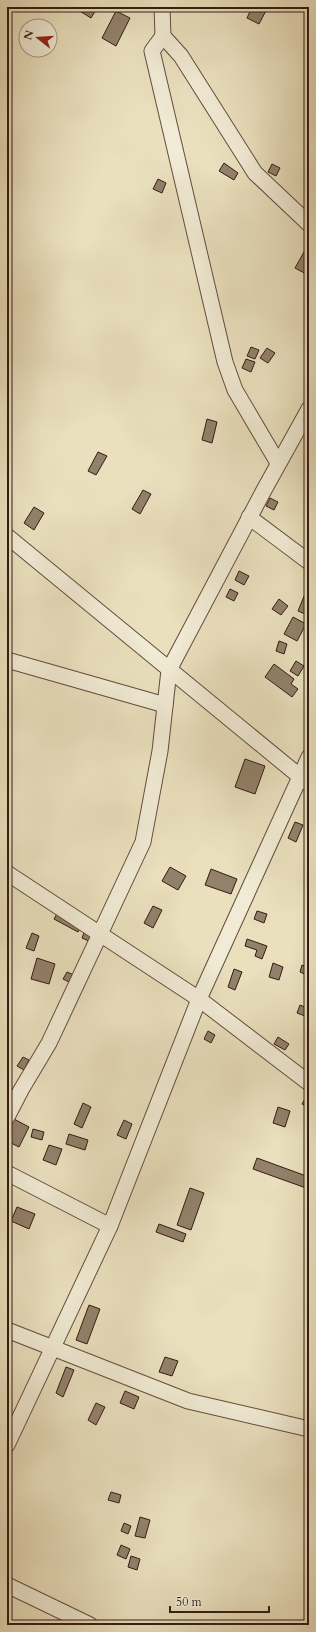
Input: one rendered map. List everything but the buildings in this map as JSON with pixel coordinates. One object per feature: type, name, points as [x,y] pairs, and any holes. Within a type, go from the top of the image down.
[{"type":"street","points":[[162,7],[163,36],[152,51],[225,362],[235,390],[278,463]]},
{"type":"street","points":[[163,36],[181,56],[255,173],[309,224]]},
{"type":"street","points":[[7,1117],[49,1043],[143,842],[160,751],[169,670],[249,517],[309,409]]},
{"type":"street","points":[[249,517],[309,562]]},
{"type":"street","points":[[7,536],[304,781]]},
{"type":"street","points":[[7,660],[165,705]]},
{"type":"street","points":[[7,1445],[110,1226],[199,999],[304,781],[309,757]]},
{"type":"street","points":[[7,873],[199,999],[309,1083]]},
{"type":"street","points":[[7,1173],[110,1226]]},
{"type":"street","points":[[7,1330],[188,1401],[309,1429]]},
{"type":"street","points":[[7,1585],[90,1625]]}]
